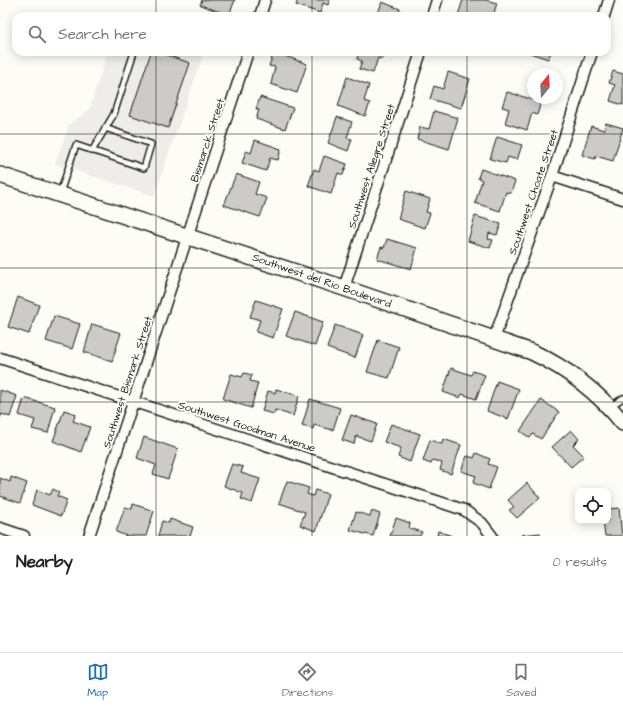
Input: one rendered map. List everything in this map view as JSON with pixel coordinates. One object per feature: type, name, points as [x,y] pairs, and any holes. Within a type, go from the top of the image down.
[{"type":"street","points":[[261,12],[265,0]]},
{"type":"street","points":[[434,12],[438,0]]},
{"type":"street","points":[[605,12],[609,0]]},
{"type":"street","name":"Bismarck Street","points":[[188,236],[247,56]]},
{"type":"street","name":"Southwest Allegre Street","points":[[344,288],[419,56]]},
{"type":"street","name":"Southwest Choate Street","points":[[494,339],[552,176],[591,56]]},
{"type":"street","name":"Southwest del Rio Boulevard","points":[[0,175],[188,236],[532,352],[555,364],[580,380],[610,407],[623,423]]},
{"type":"street","points":[[552,176],[623,199]]},
{"type":"street","name":"Southwest Bismark Street","points":[[89,536],[188,236]]},
{"type":"street","name":"Southwest Goodman Avenue","points":[[0,358],[464,510],[482,523],[492,536]]},
{"type":"street","points":[[0,528],[24,536]]},
{"type":"lane","points":[[92,150],[114,114],[133,56]]},
{"type":"lane","points":[[60,194],[76,145],[144,168],[151,144],[105,128]]},
{"type":"lane","points":[[610,407],[623,398]]},
{"type":"shaded area","points":[[107,56],[203,56],[154,196],[55,164],[69,125],[89,110]]},
{"type":"building","points":[[202,0],[235,0],[230,12],[220,12],[200,5]]},
{"type":"building","points":[[298,0],[330,0],[328,5],[323,3],[320,12],[296,5]]},
{"type":"building","points":[[463,0],[486,0],[497,3],[494,12],[459,12]]},
{"type":"building","points":[[382,2],[400,9],[399,12],[378,12]]},
{"type":"building","points":[[150,56],[170,56],[190,63],[168,128],[130,115]]},
{"type":"building","points":[[273,56],[285,56],[307,64],[297,93],[271,84],[275,67],[269,66]]},
{"type":"building","points":[[358,56],[383,56],[382,59],[378,58],[373,73],[359,69],[362,61],[357,59]]},
{"type":"building","points":[[539,56],[549,56],[548,59]]},
{"type":"building","points":[[613,71],[623,74],[623,105],[610,101],[615,85],[609,83]]},
{"type":"building","points":[[448,72],[470,79],[461,108],[430,99],[434,86],[443,89]]},
{"type":"building","points":[[347,77],[369,85],[364,101],[370,103],[365,116],[338,106]]},
{"type":"building","points":[[507,92],[527,98],[527,104],[540,104],[537,115],[532,113],[527,130],[505,123],[509,109],[502,107]]},
{"type":"building","points":[[260,97],[293,108],[285,129],[256,119],[259,110],[256,109]]},
{"type":"building","points":[[434,111],[458,118],[449,149],[417,139],[420,127],[429,129]]},
{"type":"building","points":[[337,117],[352,122],[347,138],[352,139],[348,151],[328,143]]},
{"type":"building","points":[[606,123],[623,128],[613,161],[596,156],[595,159],[582,155],[591,126],[604,130]]},
{"type":"building","points":[[497,137],[522,145],[517,160],[508,157],[506,163],[490,159]]},
{"type":"building","points":[[255,140],[281,149],[278,160],[270,158],[266,171],[242,163],[246,151],[251,153]]},
{"type":"building","points":[[324,156],[347,164],[343,175],[338,173],[331,194],[308,186],[314,169],[319,171]]},
{"type":"building","points":[[481,169],[515,181],[511,193],[506,192],[500,211],[475,203],[482,180],[478,178]]},
{"type":"building","points":[[236,174],[259,182],[255,194],[267,198],[260,217],[224,205]]},
{"type":"building","points":[[406,191],[430,199],[426,212],[430,213],[425,228],[398,219]]},
{"type":"building","points":[[475,216],[501,224],[497,235],[489,233],[488,239],[493,240],[490,248],[468,241]]},
{"type":"building","points":[[387,239],[417,248],[411,269],[377,259],[381,247],[384,248]]},
{"type":"building","points":[[18,297],[39,305],[29,334],[8,327]]},
{"type":"building","points":[[256,300],[283,309],[273,338],[256,332],[260,320],[250,317]]},
{"type":"building","points":[[295,312],[323,322],[315,346],[286,336]]},
{"type":"building","points":[[54,316],[80,324],[72,349],[46,341]]},
{"type":"building","points":[[92,324],[121,333],[112,361],[84,352]]},
{"type":"building","points":[[335,325],[363,335],[355,358],[327,348]]},
{"type":"building","points":[[378,340],[399,347],[389,378],[367,372]]},
{"type":"building","points":[[451,368],[471,375],[473,371],[485,375],[476,399],[462,394],[460,398],[443,392]]},
{"type":"building","points":[[244,373],[252,375],[250,381],[258,383],[251,408],[223,399],[231,374],[242,377]]},
{"type":"building","points":[[497,381],[519,389],[508,419],[487,411]]},
{"type":"building","points":[[276,389],[299,396],[293,416],[275,410],[274,414],[262,411],[268,391],[275,393]]},
{"type":"building","points":[[0,390],[17,396],[10,417],[2,414],[0,418]]},
{"type":"building","points":[[24,398],[55,407],[48,433],[32,429],[35,420],[19,415]]},
{"type":"building","points":[[310,399],[340,408],[333,430],[314,425],[313,429],[302,426]]},
{"type":"building","points":[[541,400],[559,412],[541,439],[533,434],[530,438],[520,431]]},
{"type":"building","points":[[64,410],[76,414],[73,421],[90,427],[81,452],[53,441]]},
{"type":"building","points":[[351,415],[377,424],[371,441],[356,436],[354,444],[342,440]]},
{"type":"building","points":[[391,424],[420,434],[410,462],[398,457],[401,448],[384,442]]},
{"type":"building","points":[[571,430],[579,439],[573,445],[584,456],[571,467],[552,447]]},
{"type":"building","points":[[144,437],[178,449],[168,479],[153,474],[156,465],[137,458]]},
{"type":"building","points":[[443,439],[461,445],[451,474],[440,470],[442,463],[433,460],[431,464],[423,461],[430,440],[442,444]]},
{"type":"building","points":[[476,453],[490,459],[488,464],[497,467],[489,489],[473,483],[476,476],[461,471],[467,456],[474,458]]},
{"type":"building","points":[[232,464],[243,467],[241,473],[260,479],[252,503],[241,499],[243,493],[224,486]]},
{"type":"building","points":[[11,477],[27,483],[20,503],[0,496],[0,478],[10,482]]},
{"type":"building","points":[[287,481],[309,488],[307,494],[313,496],[315,490],[328,494],[316,531],[300,525],[305,512],[279,503]]},
{"type":"building","points":[[527,483],[540,498],[517,518],[509,510],[514,507],[508,500]]},
{"type":"building","points":[[53,489],[59,492],[57,496],[67,500],[61,516],[32,505],[37,490],[50,495]]},
{"type":"building","points":[[133,504],[154,511],[146,536],[127,536],[116,532],[125,507],[132,509]]},
{"type":"building","points":[[619,508],[622,536],[605,536],[603,524],[611,524],[611,509]]},
{"type":"building","points":[[372,511],[380,514],[373,536],[350,530],[356,512],[370,516]]},
{"type":"building","points":[[396,518],[410,523],[409,528],[422,532],[420,536],[390,536]]},
{"type":"building","points":[[170,519],[193,527],[190,536],[158,536],[162,521],[169,523]]},
{"type":"building","points":[[438,531],[452,536],[437,536]]},
{"type":"building","points":[[540,533],[541,536],[521,536],[521,535]]}]
